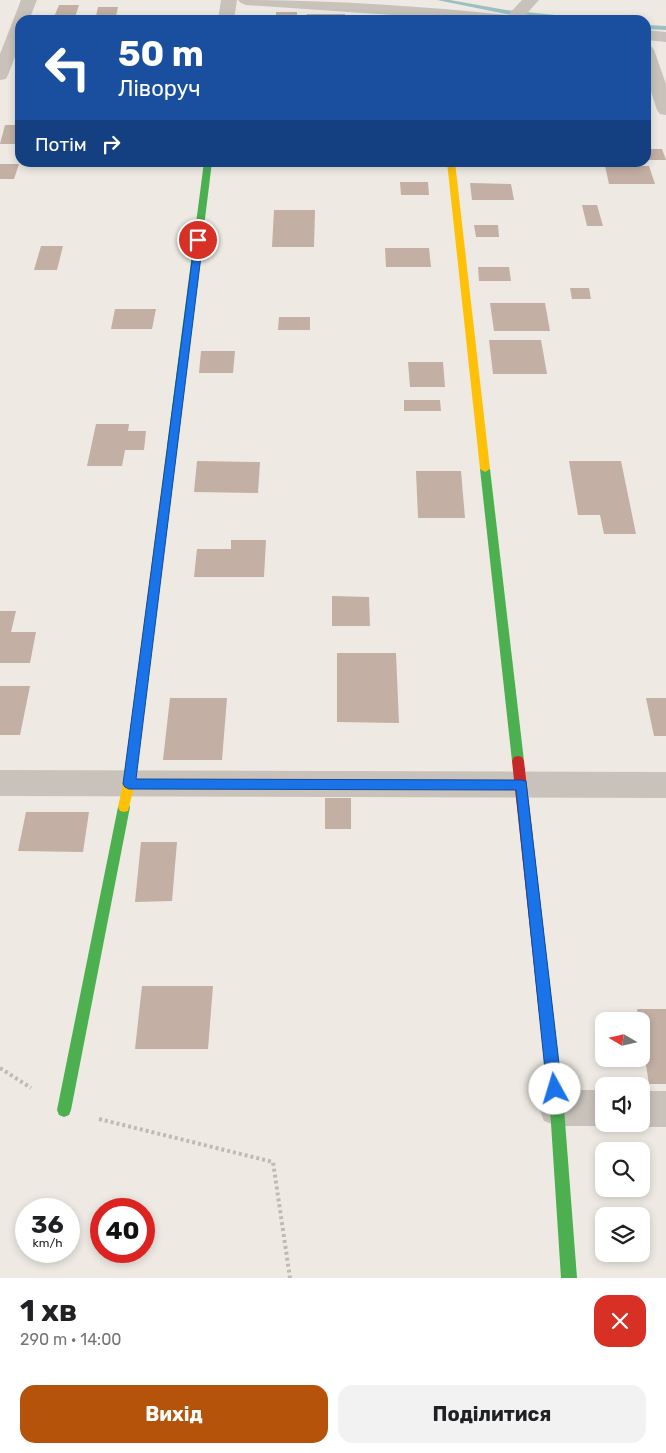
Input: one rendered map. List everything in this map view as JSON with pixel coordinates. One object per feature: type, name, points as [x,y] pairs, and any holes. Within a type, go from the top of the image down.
[{"type":"street","points":[[23,15],[29,0]]},
{"type":"street","points":[[227,15],[229,0]]},
{"type":"street","points":[[246,0],[423,15]]},
{"type":"street","points":[[463,15],[518,13]]},
{"type":"street","points":[[0,75],[15,34]]},
{"type":"street","points":[[651,36],[666,37]]},
{"type":"street","points":[[651,65],[666,110]]},
{"type":"street","points":[[64,1110],[129,784],[207,167]]},
{"type":"street","points":[[452,167],[557,1108],[569,1278]]},
{"type":"street","points":[[0,784],[666,785]]},
{"type":"street","points":[[557,1108],[595,1108]]},
{"type":"street","points":[[650,1109],[666,1109]]},
{"type":"path","points":[[0,1068],[64,1110],[273,1162],[290,1278]]},
{"type":"building","points":[[59,5],[79,5],[76,15],[55,15]]},
{"type":"building","points":[[98,7],[118,7],[116,15],[96,15]]},
{"type":"building","points":[[276,12],[297,12],[297,15],[276,15]]},
{"type":"building","points":[[307,14],[345,14],[345,15]]},
{"type":"building","points":[[5,125],[15,125],[15,144],[0,144]]},
{"type":"building","points":[[651,149],[662,149],[666,160],[651,160]]},
{"type":"building","points":[[0,164],[15,164],[15,167],[18,167],[14,179],[0,179]]},
{"type":"building","points":[[605,167],[649,167],[655,184],[609,184]]},
{"type":"building","points":[[400,182],[428,182],[429,195],[401,195]]},
{"type":"building","points":[[470,183],[511,184],[514,200],[472,200]]},
{"type":"building","points":[[582,205],[597,205],[603,226],[587,226]]},
{"type":"building","points":[[274,210],[315,210],[314,247],[272,247]]},
{"type":"building","points":[[474,225],[498,225],[499,237],[476,237]]},
{"type":"building","points":[[41,246],[63,246],[57,270],[34,270]]},
{"type":"building","points":[[385,248],[429,248],[431,267],[386,267]]},
{"type":"building","points":[[478,267],[509,267],[511,281],[479,281]]},
{"type":"building","points":[[570,288],[589,288],[591,299],[572,299]]},
{"type":"building","points":[[490,303],[545,303],[550,331],[494,331]]},
{"type":"building","points":[[115,309],[156,309],[152,329],[111,329]]},
{"type":"building","points":[[279,317],[310,317],[310,330],[278,330]]},
{"type":"building","points":[[489,340],[541,340],[547,374],[493,374]]},
{"type":"building","points":[[201,351],[235,351],[233,373],[199,373]]},
{"type":"building","points":[[408,362],[443,362],[445,387],[410,387]]},
{"type":"building","points":[[404,400],[440,400],[441,411],[404,411]]},
{"type":"building","points":[[96,424],[129,424],[128,431],[146,431],[144,450],[125,450],[122,466],[87,466]]},
{"type":"building","points":[[197,461],[260,462],[258,493],[194,492]]},
{"type":"building","points":[[569,461],[621,461],[636,534],[604,534],[600,515],[578,515]]},
{"type":"building","points":[[416,471],[461,471],[465,518],[418,518]]},
{"type":"building","points":[[231,540],[266,540],[264,577],[194,577],[197,549],[231,549]]},
{"type":"building","points":[[332,596],[369,597],[370,626],[332,626]]},
{"type":"building","points":[[0,611],[16,611],[11,632],[36,632],[30,663],[0,663]]},
{"type":"building","points":[[337,653],[396,653],[399,723],[337,722]]},
{"type":"building","points":[[0,686],[30,686],[20,735],[0,735]]},
{"type":"building","points":[[170,698],[227,698],[222,760],[163,760]]},
{"type":"building","points":[[646,698],[666,698],[666,736],[654,736]]},
{"type":"building","points":[[325,798],[351,798],[351,829],[325,829]]},
{"type":"building","points":[[26,812],[89,812],[83,852],[18,851]]},
{"type":"building","points":[[141,842],[177,842],[172,901],[135,902]]},
{"type":"building","points":[[142,986],[213,986],[208,1049],[135,1049]]},
{"type":"building","points":[[637,1009],[666,1009],[666,1084],[650,1084],[646,1068],[650,1068],[650,1012],[638,1012]]},
{"type":"waterway","points":[[440,0],[506,12],[536,15]]},
{"type":"waterway","points":[[651,27],[666,28]]},
{"type":"traffic: fast","points":[[172,446],[207,167]]},
{"type":"traffic: fast","points":[[485,469],[518,761]]},
{"type":"traffic: fast","points":[[64,1110],[124,807]]},
{"type":"traffic: fast","points":[[546,1013],[557,1108],[569,1278]]},
{"type":"traffic: slow","points":[[452,167],[485,469]]},
{"type":"traffic: slow","points":[[124,807],[129,784],[172,446]]},
{"type":"traffic: jam","points":[[518,761],[546,1013]]},
{"type":"route","points":[[198,240],[129,784],[521,785],[555,1089]]}]
